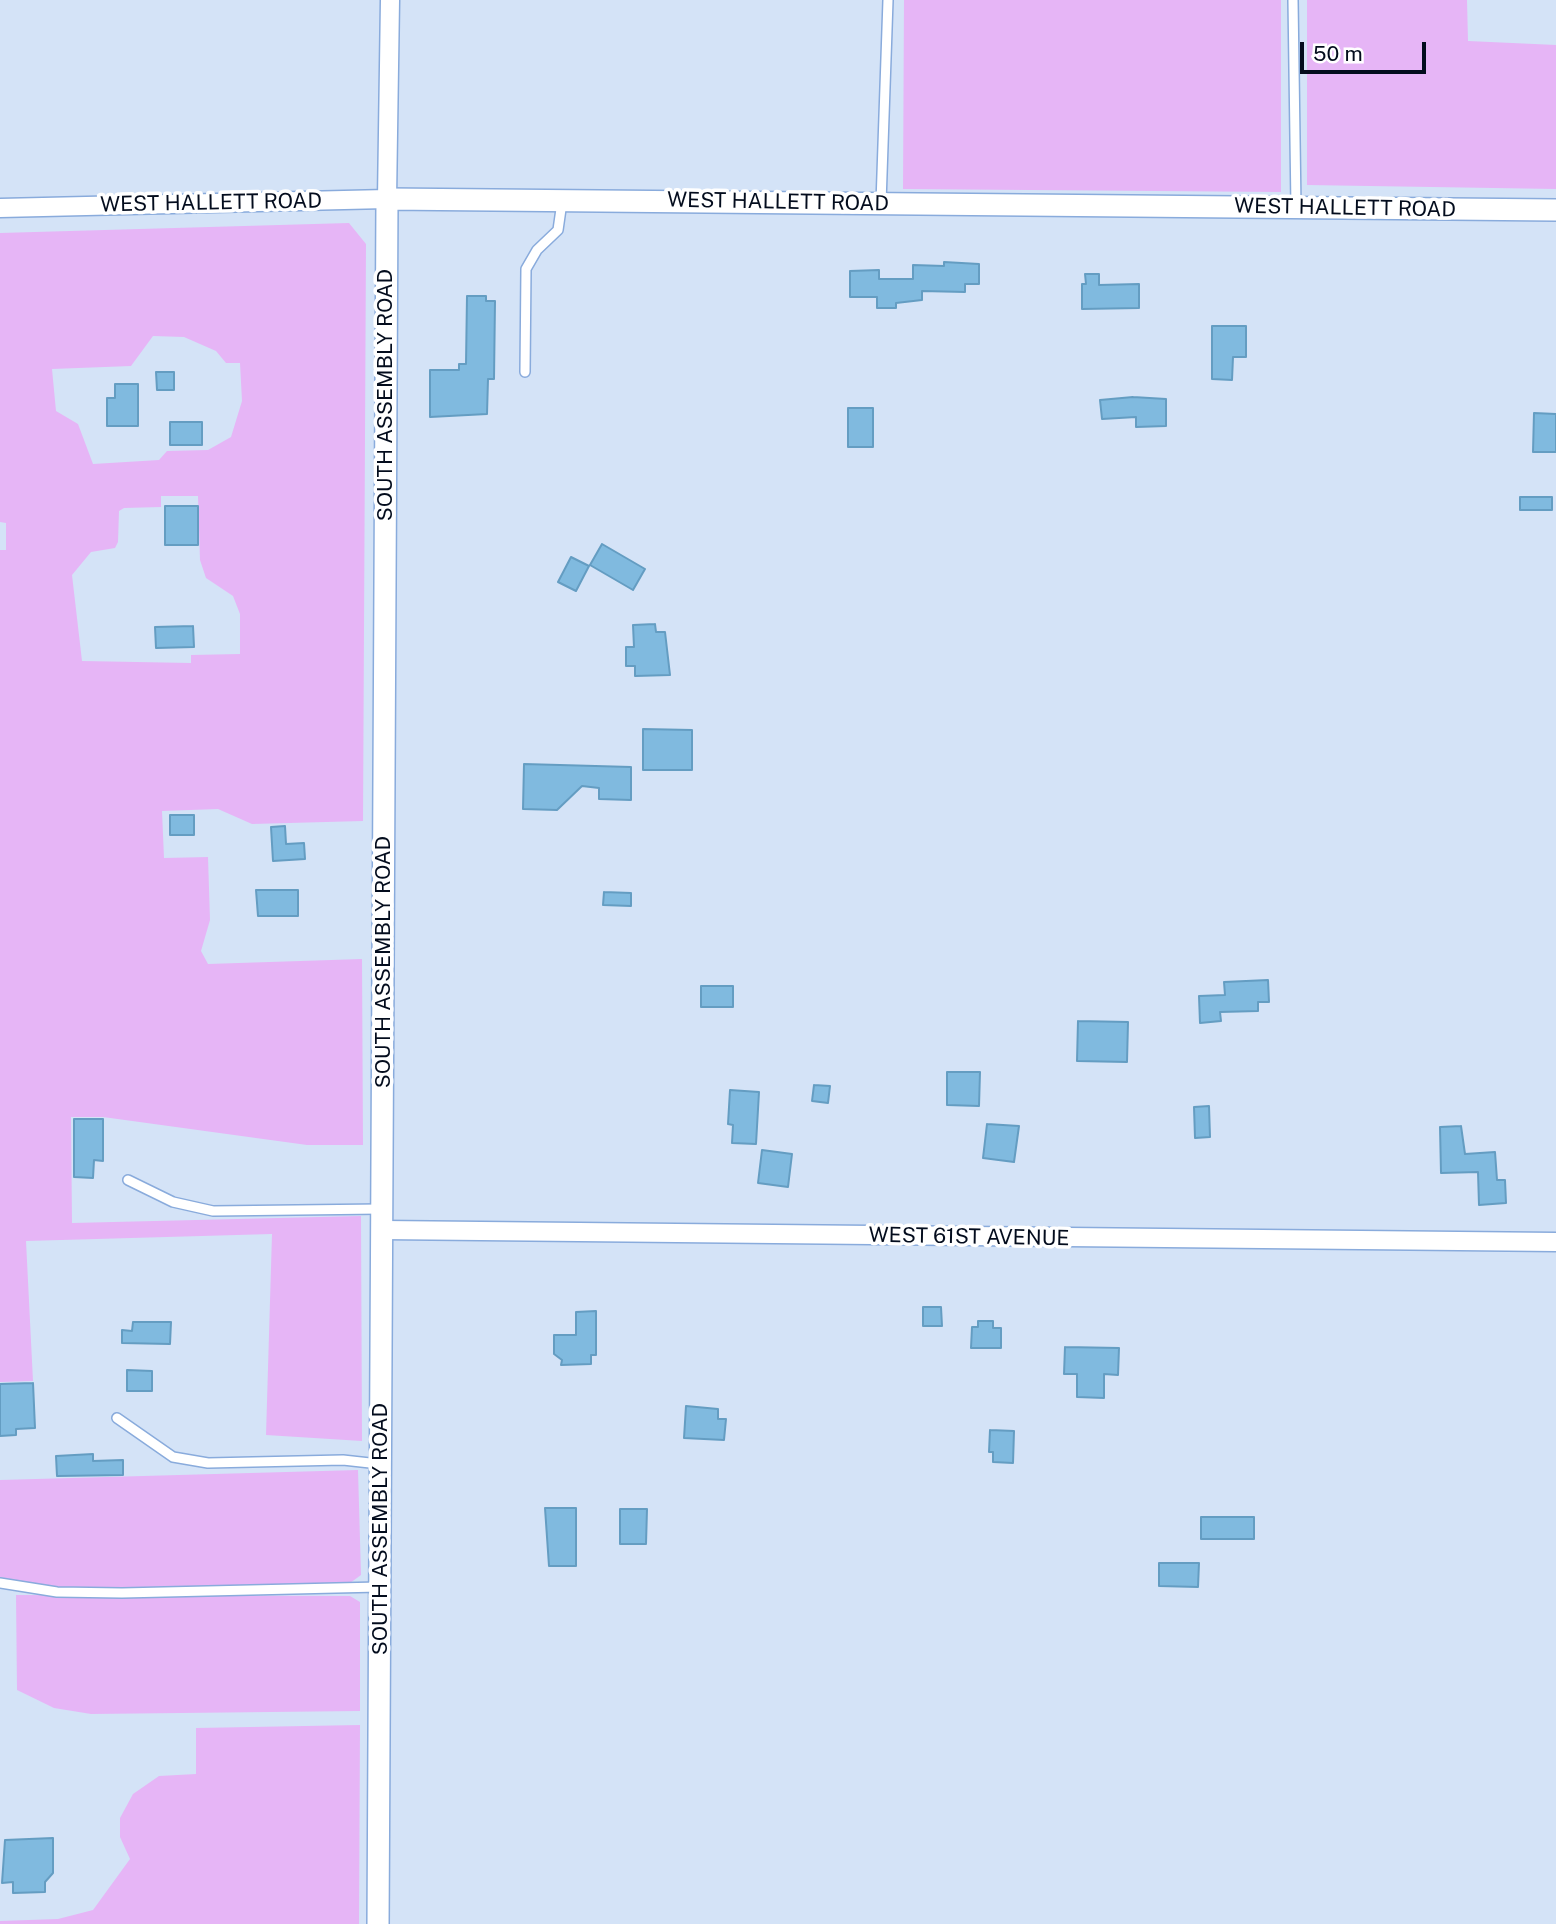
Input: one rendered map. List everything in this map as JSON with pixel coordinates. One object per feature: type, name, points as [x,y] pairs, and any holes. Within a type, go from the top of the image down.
[{"type":"street","name":"SOUTH ASSEMBLY ROAD","points":[[378,1924],[390,0]]},
{"type":"street","name":"WEST HALLETT ROAD","points":[[0,208],[387,199],[1556,210]]},
{"type":"street","name":"WEST 61ST AVENUE","points":[[383,1219],[1556,1242]]},
{"type":"lane","points":[[881,203],[888,0]]},
{"type":"lane","points":[[1293,0],[1296,207]]},
{"type":"lane","points":[[525,372],[526,268],[537,250],[558,230],[562,201]]},
{"type":"lane","points":[[128,1180],[173,1202],[213,1211],[383,1219]]},
{"type":"lane","points":[[117,1418],[173,1457],[196,1461],[343,1461],[381,1464]]},
{"type":"lane","points":[[0,1583],[57,1592],[122,1593],[380,1587]]},
{"type":"shaded area","points":[[904,0],[1281,0],[1281,192],[903,189]]},
{"type":"shaded area","points":[[1307,0],[1467,0],[1468,41],[1556,45],[1556,189],[1307,185]]},
{"type":"shaded area","points":[[349,223],[366,244],[363,821],[252,824],[218,809],[162,811],[164,858],[208,857],[210,920],[201,951],[208,964],[362,959],[363,1145],[307,1145],[103,1117],[71,1117],[72,1223],[361,1216],[362,1441],[266,1435],[272,1234],[26,1241],[33,1381],[0,1382],[0,550],[6,550],[6,523],[0,522],[0,233]],"holes":[[[153,336],[184,337],[216,351],[226,363],[240,363],[242,401],[231,437],[208,450],[167,451],[159,460],[93,464],[78,424],[56,411],[52,369],[131,366]],[[161,496],[198,496],[200,560],[206,578],[233,596],[240,614],[240,654],[191,655],[191,663],[82,661],[72,575],[91,552],[115,548],[118,542],[119,511],[124,508],[161,507]]]},
{"type":"shaded area","points":[[358,1470],[361,1575],[350,1583],[55,1587],[0,1577],[0,1480]]},
{"type":"shaded area","points":[[16,1595],[350,1596],[360,1602],[360,1711],[91,1714],[54,1708],[17,1690]]},
{"type":"shaded area","points":[[360,1725],[359,1924],[0,1924],[0,1921],[58,1919],[93,1910],[130,1859],[120,1837],[120,1818],[133,1794],[159,1776],[196,1774],[196,1728]]},
{"type":"building","points":[[944,262],[979,264],[979,284],[965,284],[965,292],[922,291],[922,300],[896,303],[896,308],[877,308],[877,297],[850,297],[850,271],[879,270],[879,279],[913,279],[913,265],[944,266]]},
{"type":"building","points":[[1085,274],[1099,274],[1099,285],[1139,284],[1139,308],[1082,309],[1082,284],[1086,284]]},
{"type":"building","points":[[467,296],[486,296],[486,301],[495,301],[494,379],[488,379],[487,414],[430,417],[430,370],[459,370],[459,364],[466,364]]},
{"type":"building","points":[[1212,326],[1246,326],[1246,357],[1233,357],[1232,380],[1212,379]]},
{"type":"building","points":[[156,372],[174,372],[174,390],[157,390]]},
{"type":"building","points":[[115,384],[138,384],[138,426],[107,426],[107,398],[115,398]]},
{"type":"building","points":[[1133,397],[1166,399],[1166,426],[1136,427],[1136,417],[1102,419],[1100,400]]},
{"type":"building","points":[[848,408],[873,408],[873,447],[848,447]]},
{"type":"building","points":[[1534,413],[1556,414],[1556,452],[1533,452]]},
{"type":"building","points":[[170,422],[202,422],[202,445],[170,445]]},
{"type":"building","points":[[1520,497],[1552,497],[1552,510],[1520,510]]},
{"type":"building","points":[[165,506],[198,506],[198,545],[165,545]]},
{"type":"building","points":[[602,544],[645,569],[633,590],[590,565]]},
{"type":"building","points":[[571,557],[589,566],[576,591],[558,582]]},
{"type":"building","points":[[655,624],[656,632],[665,632],[670,675],[635,676],[635,666],[626,666],[626,647],[634,647],[633,625]]},
{"type":"building","points":[[193,626],[194,647],[156,648],[155,627]]},
{"type":"building","points":[[643,729],[692,730],[692,770],[643,770]]},
{"type":"building","points":[[524,764],[631,767],[631,800],[599,799],[599,788],[582,786],[557,810],[523,809]]},
{"type":"building","points":[[170,815],[194,815],[194,835],[170,835]]},
{"type":"building","points":[[285,826],[286,844],[304,843],[305,859],[273,861],[271,827]]},
{"type":"building","points":[[256,890],[298,890],[298,916],[258,916]]},
{"type":"building","points":[[604,892],[631,893],[631,906],[603,905]]},
{"type":"building","points":[[1268,980],[1269,1002],[1258,1002],[1258,1011],[1220,1012],[1221,1021],[1200,1023],[1199,996],[1225,995],[1224,982]]},
{"type":"building","points":[[701,986],[733,986],[733,1007],[701,1007]]},
{"type":"building","points":[[1078,1021],[1128,1022],[1127,1062],[1077,1061]]},
{"type":"building","points":[[947,1072],[980,1072],[979,1106],[947,1105]]},
{"type":"building","points":[[814,1085],[830,1086],[828,1103],[812,1101]]},
{"type":"building","points":[[730,1090],[759,1092],[756,1144],[732,1143],[733,1125],[728,1124]]},
{"type":"building","points":[[1209,1106],[1210,1137],[1195,1138],[1194,1107]]},
{"type":"building","points":[[74,1119],[103,1119],[103,1161],[94,1160],[93,1178],[74,1177]]},
{"type":"building","points":[[987,1124],[1019,1126],[1014,1162],[983,1158]]},
{"type":"building","points":[[1461,1126],[1465,1154],[1495,1152],[1497,1180],[1505,1180],[1506,1203],[1479,1205],[1478,1172],[1441,1173],[1440,1127]]},
{"type":"building","points":[[762,1150],[792,1154],[788,1187],[758,1183]]},
{"type":"building","points":[[923,1307],[941,1307],[942,1326],[923,1326]]},
{"type":"building","points":[[596,1311],[596,1355],[591,1355],[591,1364],[561,1365],[562,1360],[554,1354],[554,1335],[576,1335],[576,1312]]},
{"type":"building","points":[[978,1321],[993,1321],[993,1328],[1001,1328],[1001,1348],[971,1348],[972,1327],[978,1327]]},
{"type":"building","points":[[133,1322],[171,1322],[170,1344],[122,1343],[122,1330],[132,1331]]},
{"type":"building","points":[[1065,1347],[1119,1348],[1118,1375],[1104,1374],[1104,1398],[1077,1397],[1077,1374],[1064,1374]]},
{"type":"building","points":[[127,1370],[152,1371],[152,1391],[127,1391]]},
{"type":"building","points":[[33,1383],[35,1428],[16,1429],[16,1435],[0,1436],[0,1384]]},
{"type":"building","points":[[686,1406],[718,1409],[718,1419],[726,1419],[724,1440],[684,1438]]},
{"type":"building","points":[[990,1430],[1014,1431],[1013,1463],[993,1462],[993,1452],[989,1452]]},
{"type":"building","points":[[93,1454],[93,1461],[123,1460],[123,1475],[57,1476],[56,1456]]},
{"type":"building","points":[[545,1508],[576,1508],[576,1566],[549,1566]]},
{"type":"building","points":[[620,1509],[647,1509],[646,1544],[620,1544]]},
{"type":"building","points":[[1201,1517],[1254,1517],[1254,1539],[1201,1539]]},
{"type":"building","points":[[1159,1563],[1199,1563],[1198,1587],[1159,1586]]},
{"type":"building","points":[[53,1838],[53,1873],[45,1882],[45,1892],[13,1893],[13,1882],[2,1883],[5,1840]]}]
